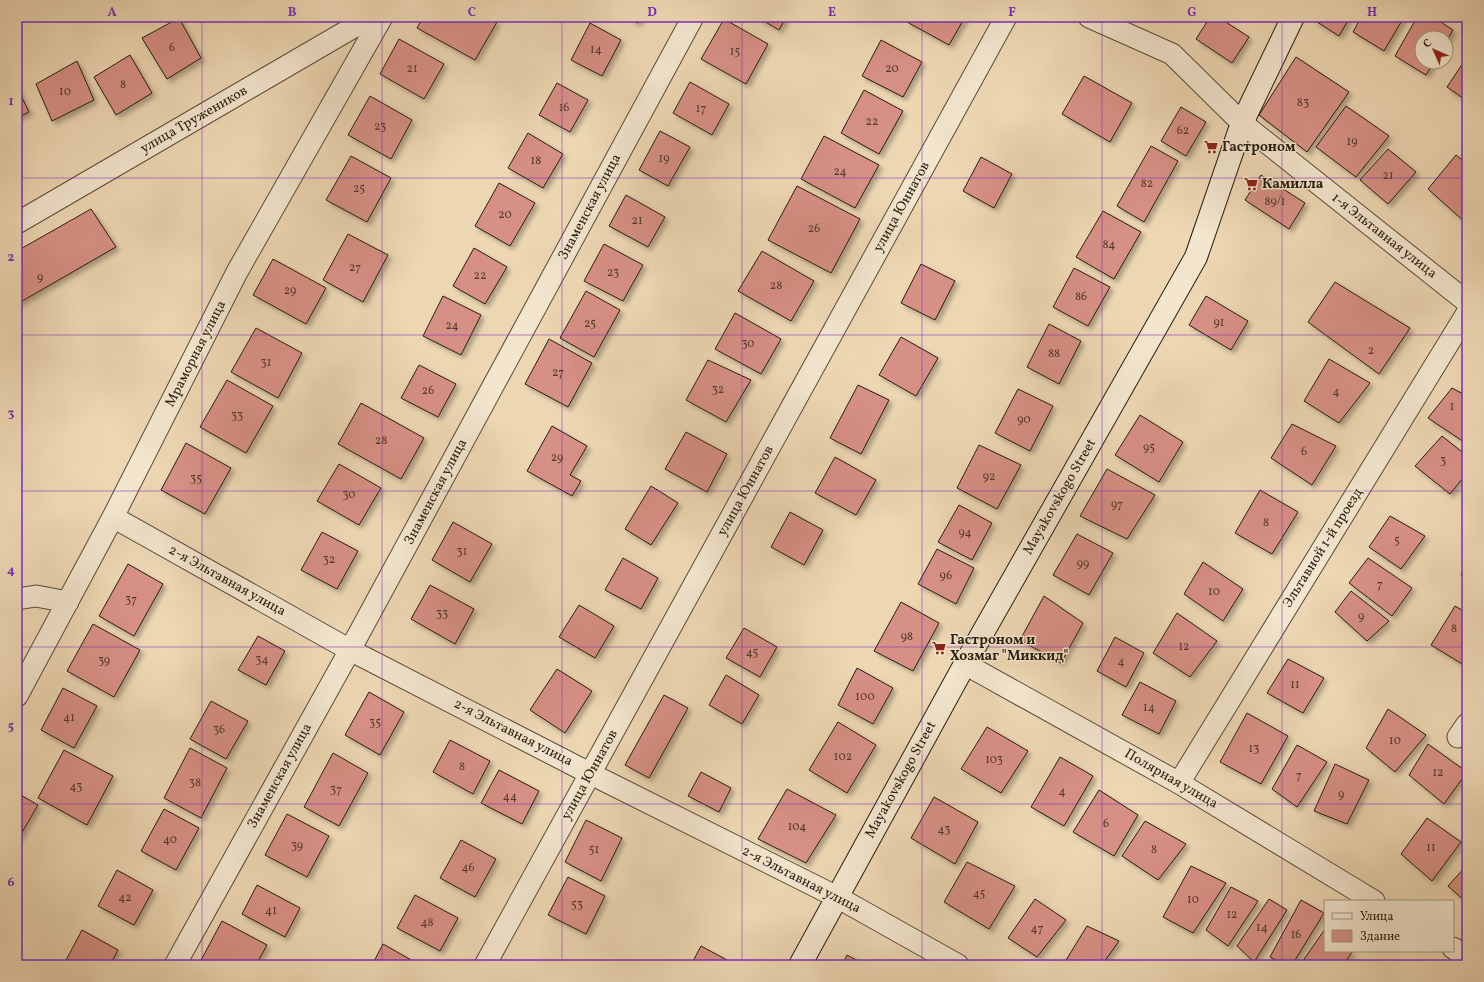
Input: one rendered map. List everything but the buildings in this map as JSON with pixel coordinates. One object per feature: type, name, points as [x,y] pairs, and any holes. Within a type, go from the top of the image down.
[{"type":"street","name":"улица Тружеников","points":[[17,223],[371,17]]},
{"type":"street","name":"Мраморная улица","points":[[17,696],[113,517],[237,272],[382,17]]},
{"type":"street","name":"Знаменская улица","points":[[175,965],[350,650],[693,17]]},
{"type":"street","name":"улица Юннатов","points":[[485,965],[1006,17]]},
{"type":"street","name":"1-я Эльтавная улица","points":[[1089,17],[1172,54],[1242,123],[1467,302]]},
{"type":"street","name":"Mayakovskogo Street","points":[[800,965],[965,664],[1196,257],[1242,123],[1293,17]]},
{"type":"street","name":"Эльтавной 1-й проезд","points":[[1179,783],[1467,313]]},
{"type":"street","name":"2-я Эльтавная улица","points":[[113,517],[350,650],[591,774],[837,897],[958,965]]},
{"type":"street","points":[[17,599],[36,596],[68,602]]},
{"type":"street","name":"Полярная улица","points":[[965,664],[1179,783],[1372,900]]},
{"type":"street","points":[[1454,949],[1467,957]]},
{"type":"place","name":"Гастроном","points":[[1211,147]]},
{"type":"place","name":"Камилла","points":[[1251,184]]},
{"type":"place","name":"Гастроном и Хозмаг \"Миккид\"","points":[[939,648]]}]
